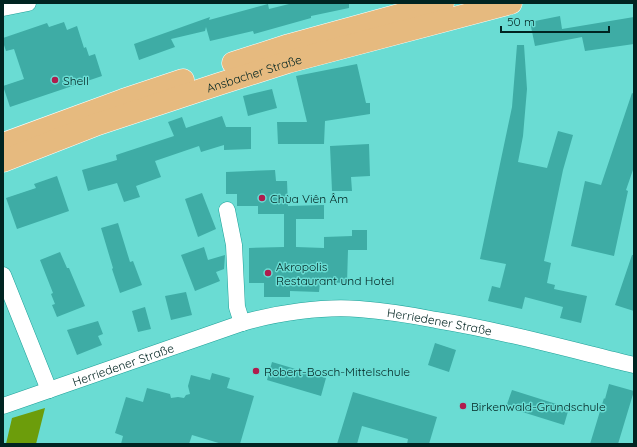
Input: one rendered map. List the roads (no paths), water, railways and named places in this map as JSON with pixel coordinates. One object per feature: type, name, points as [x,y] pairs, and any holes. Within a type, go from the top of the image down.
[{"type":"main road","name":"Ansbacher Straße","points":[[3,144],[122,100],[275,50],[443,3]]},
{"type":"main road","name":"Ansbacher Straße","points":[[3,161],[98,124],[288,62],[511,3]]},
{"type":"street","points":[[3,8],[28,3]]},
{"type":"street","points":[[227,210],[234,245],[237,307],[242,323]]},
{"type":"street","points":[[3,275],[49,390]]},
{"type":"street","name":"Herriedener Straße","points":[[3,406],[261,317],[321,309],[357,309],[402,314],[478,326],[634,365]]},
{"type":"place","name":"Shell","points":[[55,80]]},
{"type":"place","name":"Chùa Viên Âm","points":[[262,198]]},
{"type":"place","name":"Akropolis Restaurant und Hotel","points":[[268,273]]},
{"type":"place","name":"Robert-Bosch-Mittelschule","points":[[256,371]]},
{"type":"place","name":"Birkenwald-Grundschule","points":[[463,406]]}]
